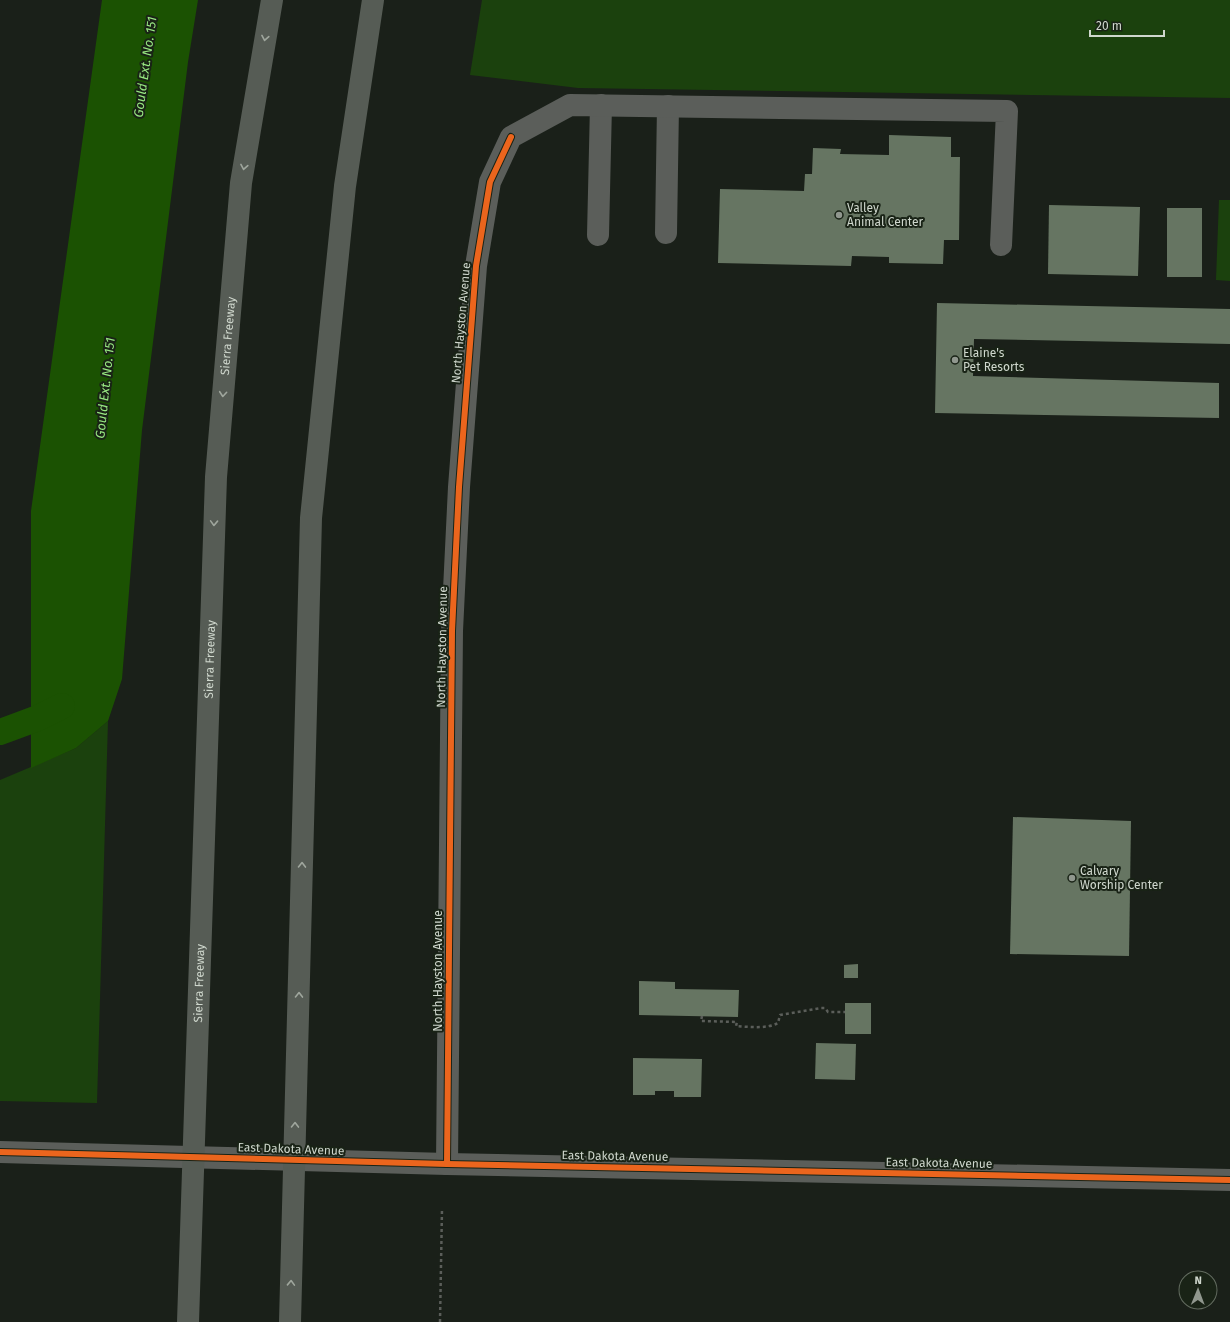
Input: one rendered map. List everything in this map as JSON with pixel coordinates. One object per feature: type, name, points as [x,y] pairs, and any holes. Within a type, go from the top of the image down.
[{"type":"highway","name":"Sierra Freeway","points":[[188,1322],[216,477],[241,183],[272,0]]},
{"type":"highway","points":[[290,1322],[311,518],[345,186],[373,0]]},
{"type":"street","name":"North Hayston Avenue","points":[[448,1164],[452,631],[459,487],[476,266],[490,182],[512,138],[570,105],[601,106]]},
{"type":"street","points":[[598,235],[601,106],[1007,111],[1001,245]]},
{"type":"street","points":[[666,233],[668,106]]},
{"type":"street","name":"East Dakota Avenue","points":[[0,1152],[448,1164],[1230,1180]]},
{"type":"path","points":[[702,1016],[701,1021],[737,1022],[736,1026],[773,1026],[778,1023],[780,1015],[825,1008],[828,1012],[845,1012]]},
{"type":"path","points":[[440,1322],[442,1209]]},
{"type":"shaded area","points":[[482,0],[1230,0],[1230,98],[578,88],[470,75]]},
{"type":"shaded area","points":[[1219,200],[1230,200],[1230,281],[1216,280]]},
{"type":"shaded area","points":[[108,721],[97,1103],[0,1101],[0,780],[76,748]]},
{"type":"water","points":[[102,0],[198,0],[188,62],[142,430],[122,679],[108,721],[76,748],[31,768],[31,511]]},
{"type":"building","name":"Valley Animal Center","points":[[889,135],[951,137],[951,157],[960,157],[959,240],[944,240],[943,264],[889,263],[889,257],[852,256],[851,266],[718,263],[720,189],[804,191],[805,174],[812,174],[813,148],[841,149],[840,154],[889,155]]},
{"type":"building","points":[[1049,205],[1140,207],[1138,276],[1048,274]]},
{"type":"building","points":[[1167,208],[1202,208],[1202,277],[1167,277]]},
{"type":"building","name":"Elaine's Pet Resorts","points":[[937,303],[1230,309],[1230,344],[974,339],[973,376],[1219,383],[1219,418],[935,413]]},
{"type":"building","points":[[1013,817],[1131,821],[1129,956],[1010,954]]},
{"type":"building","points":[[858,964],[858,978],[844,978],[844,965]]},
{"type":"building","points":[[639,981],[675,982],[675,989],[739,990],[738,1017],[639,1015]]},
{"type":"building","points":[[845,1003],[871,1003],[871,1034],[845,1034]]},
{"type":"building","points":[[816,1043],[856,1044],[855,1080],[815,1079]]},
{"type":"building","points":[[633,1058],[702,1059],[701,1097],[674,1097],[674,1091],[655,1091],[655,1095],[633,1095]]},
{"type":"waterway","name":"Gould Ext. No. 151","points":[[0,732],[38,718],[62,706]]},
{"type":"cycle path","points":[[447,1164],[452,631],[459,487],[476,266],[490,182],[511,137]]},
{"type":"cycle path","points":[[0,1152],[447,1164],[1230,1180]]},
{"type":"place","name":"Valley Animal Center","points":[[839,215]]},
{"type":"place","name":"Elaine's Pet Resorts","points":[[955,360]]},
{"type":"place","name":"Calvary Worship Center","points":[[1072,878]]}]
